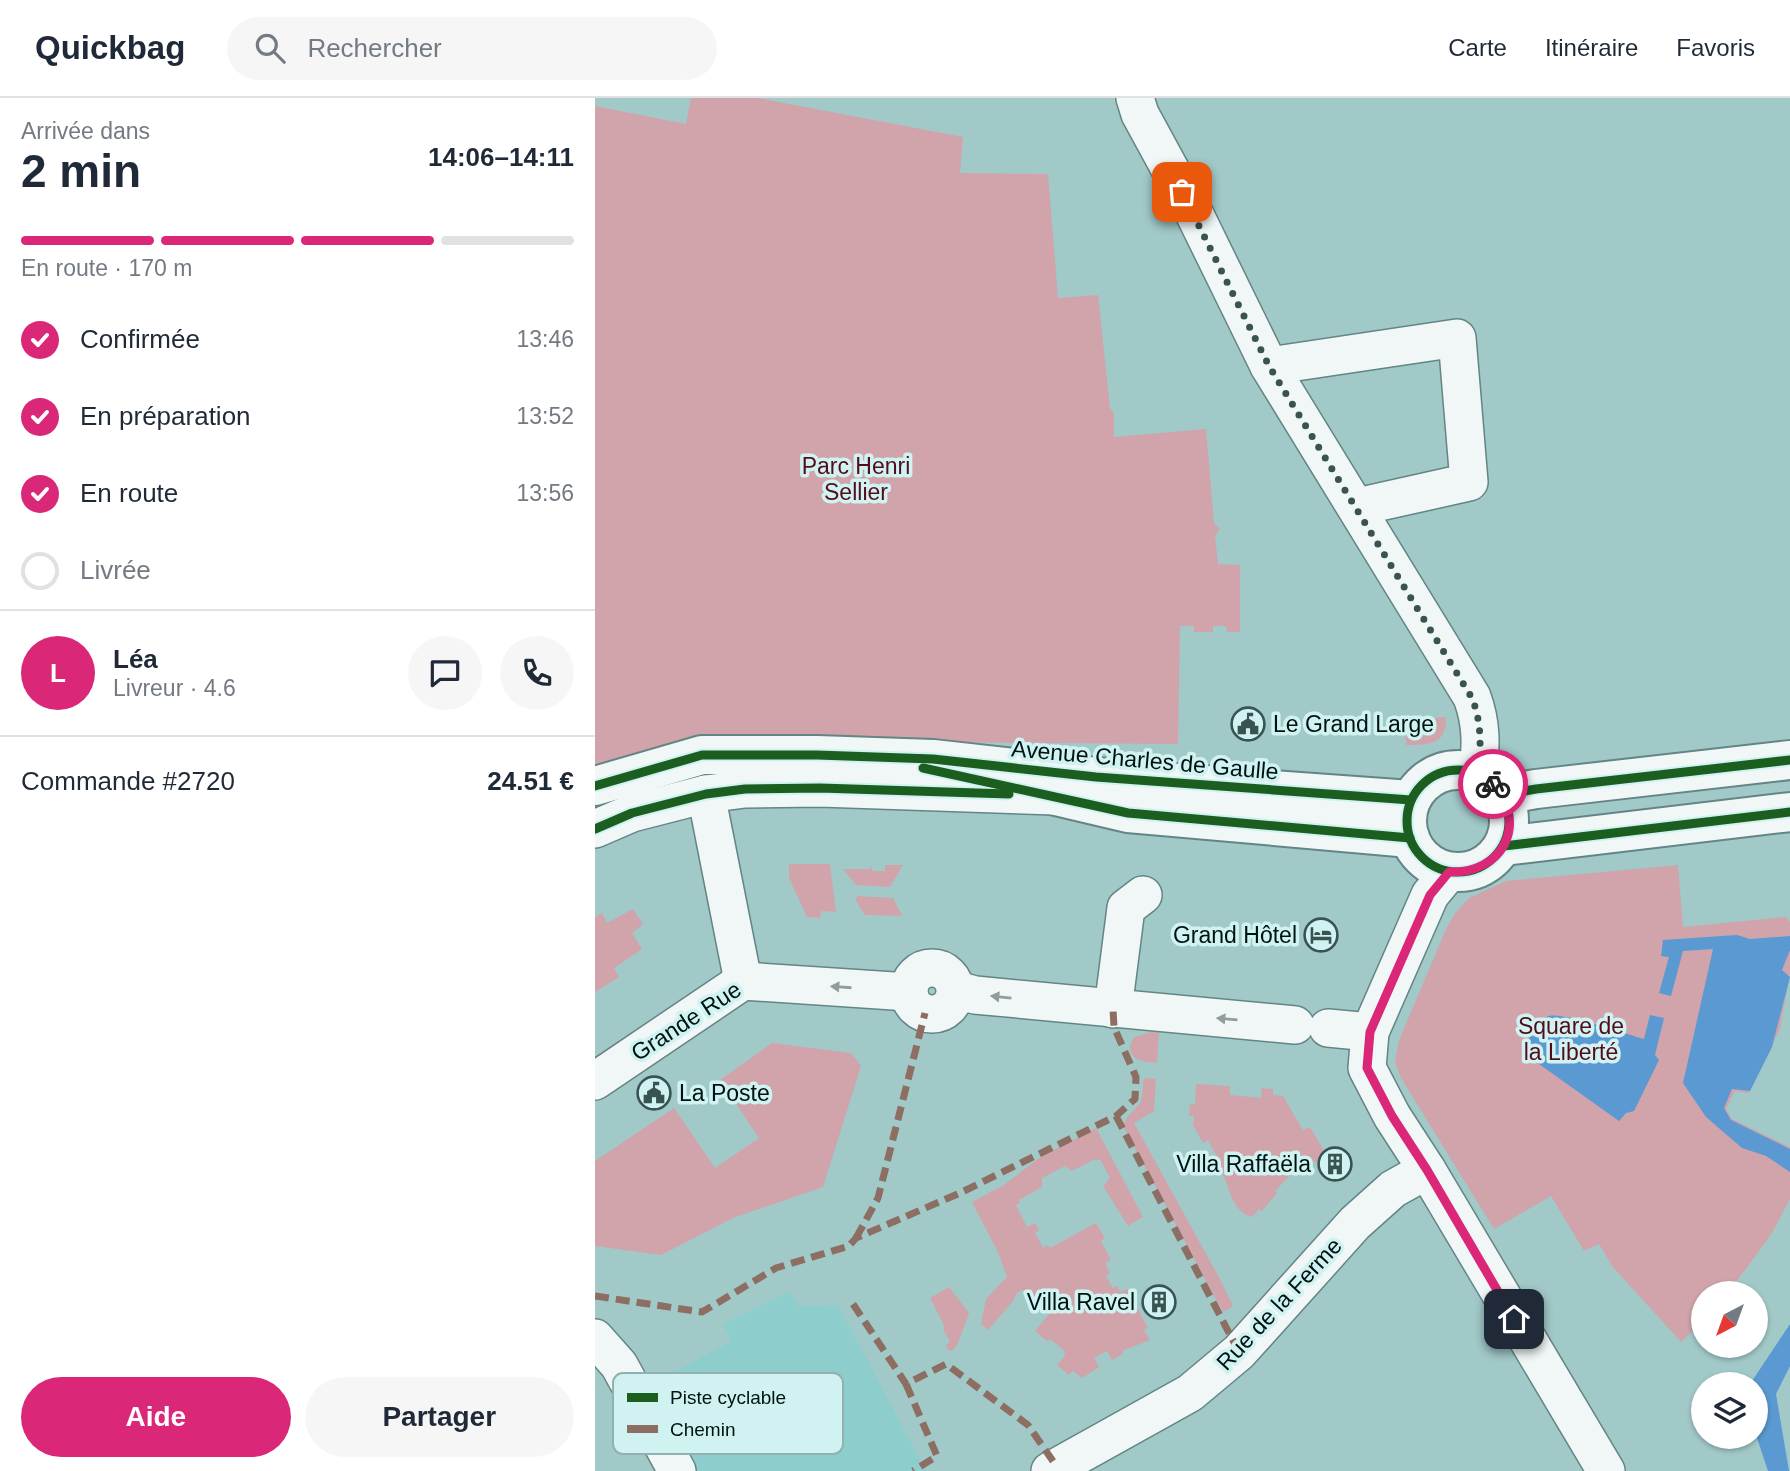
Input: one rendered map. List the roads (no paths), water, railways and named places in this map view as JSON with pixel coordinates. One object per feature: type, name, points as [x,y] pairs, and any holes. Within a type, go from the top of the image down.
[{"type":"main road","name":"Avenue Charles de Gaulle","points":[[602,785],[702,755],[817,755],[933,759],[1096,777],[1411,800]]},
{"type":"main road","name":"Avenue Charles de Gaulle","points":[[875,758],[1128,813],[1410,838]]},
{"type":"main road","points":[[1490,784],[1509,812],[1509,829],[1504,846],[1494,859],[1481,868],[1465,873],[1449,872],[1425,861],[1410,838],[1407,825],[1411,800],[1420,786],[1433,776],[1447,771],[1462,770],[1490,784],[1536,789],[1790,760]]},
{"type":"main road","points":[[1504,846],[1790,812]]},
{"type":"street","points":[[1135,98],[1140,114],[1195,215],[1269,366],[1472,698],[1479,717],[1481,745],[1490,784]]},
{"type":"street","points":[[1269,366],[1457,338],[1469,482],[1357,507]]},
{"type":"street","name":"Avenue Charles de Gaulle","points":[[595,829],[632,813],[706,794],[745,789],[820,788],[1055,796]]},
{"type":"street","points":[[706,794],[743,981]]},
{"type":"street","points":[[1449,872],[1430,895],[1370,1032],[1367,1068],[1392,1116],[1606,1471]]},
{"type":"street","points":[[1143,895],[1126,908],[1113,1009],[1370,1032]]},
{"type":"street","name":"Grande Rue","points":[[595,1081],[743,981],[909,992],[910,999],[918,1010],[932,1015],[940,1014],[952,1005],[956,990],[975,995],[1113,1009]]},
{"type":"street","name":"Rue de la Ferme","points":[[1050,1471],[1190,1393],[1239,1352],[1355,1223],[1393,1189],[1427,1170]]},
{"type":"street","points":[[595,1338],[623,1373]]},
{"type":"street","points":[[668,1454],[677,1471]]},
{"type":"place","name":"Le Grand Large","points":[[1248,724]]},
{"type":"place","name":"Grand Hôtel","points":[[1321,935]]},
{"type":"place","name":"La Poste","points":[[654,1093]]},
{"type":"place","name":"Villa Raffaëla","points":[[1335,1164]]},
{"type":"place","name":"Villa Ravel","points":[[1159,1302]]},
{"type":"park label","name":"Parc Henri Sellier","points":[[856,479]]},
{"type":"park label","name":"Square de la Liberté","points":[[1571,1039]]}]
